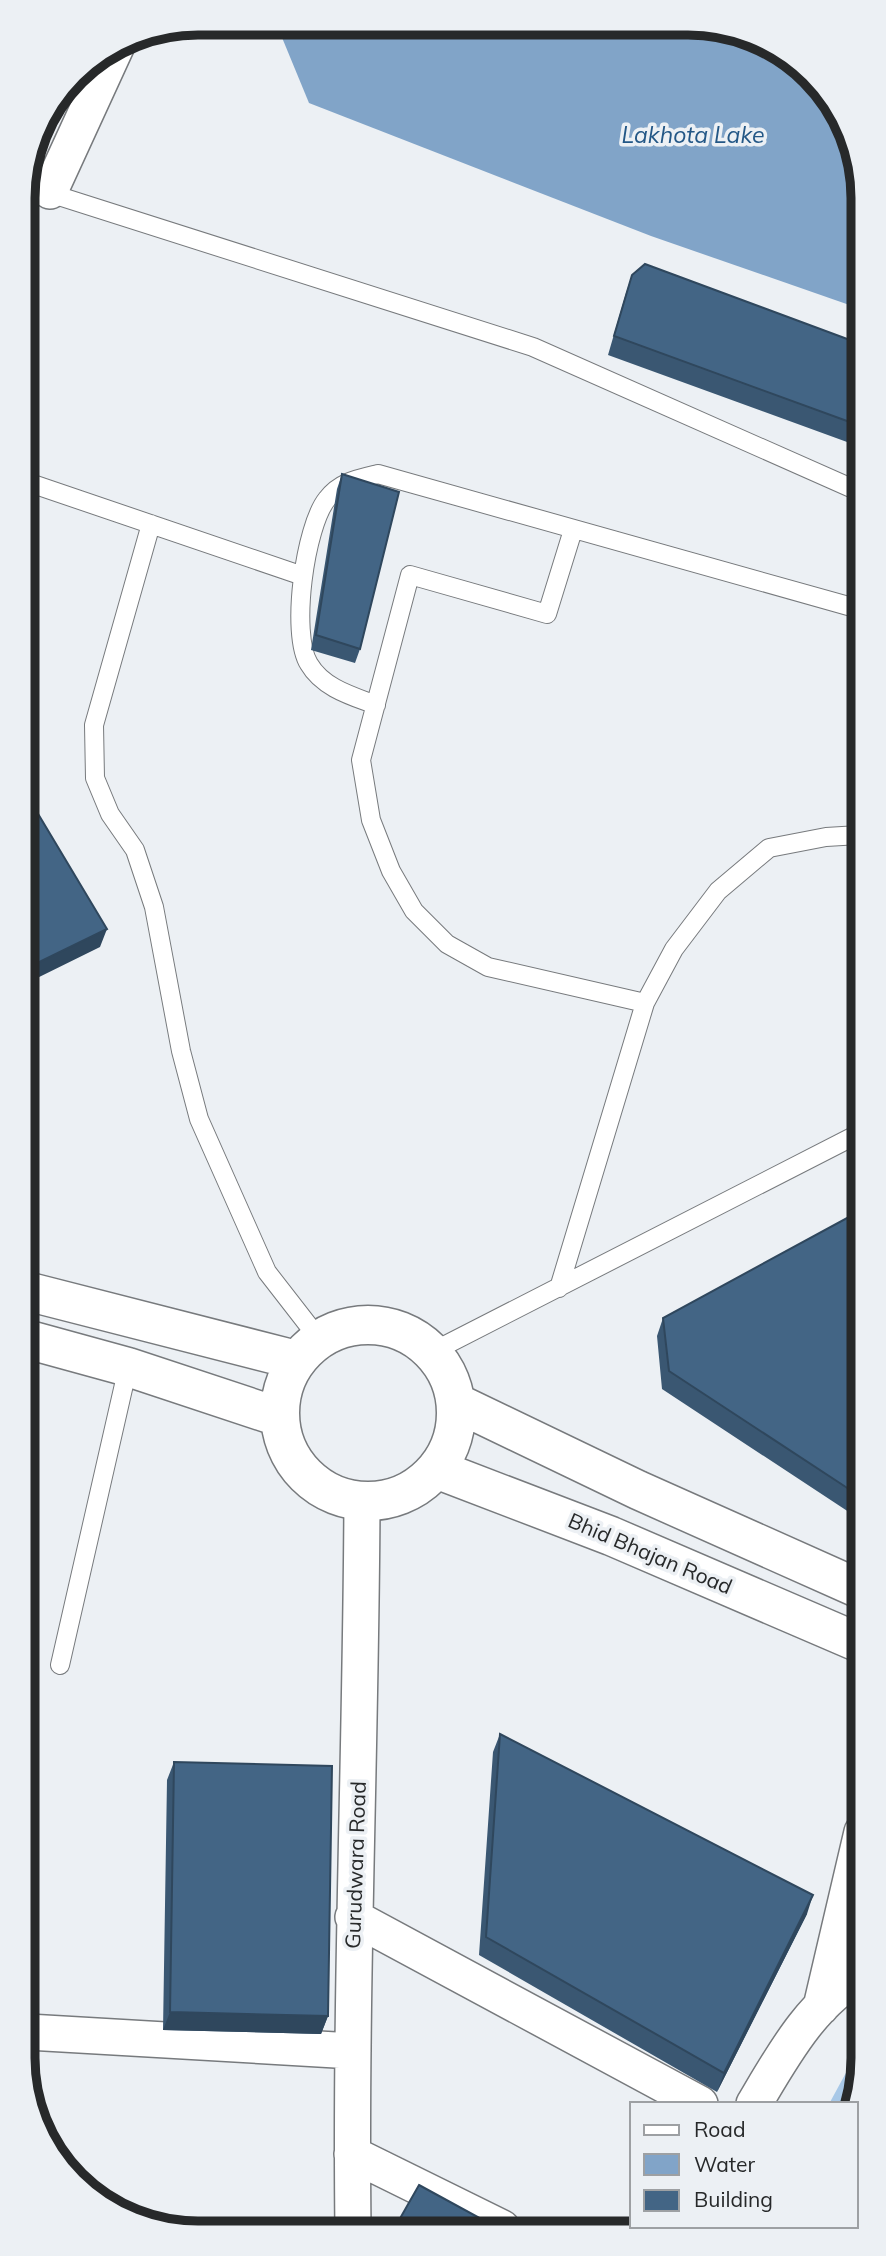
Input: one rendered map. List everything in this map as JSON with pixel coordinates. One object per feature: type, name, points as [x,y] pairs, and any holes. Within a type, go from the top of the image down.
[{"type":"main road","points":[[35,1293],[307,1350]]},
{"type":"main road","points":[[377,1325],[407,1334],[432,1352],[449,1376],[457,1403],[455,1431],[445,1457],[428,1479],[405,1494],[378,1501],[362,1501],[350,1500],[324,1490],[302,1473],[286,1447],[279,1417],[282,1387],[307,1350],[347,1327],[377,1325]]},
{"type":"main road","points":[[35,1341],[128,1367],[279,1417]]},
{"type":"main road","points":[[457,1403],[638,1490],[851,1585]]},
{"type":"main road","name":"Bhid Bhajan Road","points":[[436,1469],[611,1536],[851,1639]]},
{"type":"street","points":[[36,182],[105,65]]},
{"type":"street","name":"Gurudwara Road","points":[[354,2221],[353,1917],[360,1757],[362,1501]]},
{"type":"street","points":[[821,2007],[851,1879]]},
{"type":"street","points":[[353,1917],[696,2102]]},
{"type":"street","points":[[755,2102],[790,2044],[821,2007],[851,1983]]},
{"type":"street","points":[[35,2032],[353,2051]]},
{"type":"street","points":[[352,2154],[488,2221]]},
{"type":"lane","points":[[35,189],[533,347],[851,488]]},
{"type":"lane","points":[[376,705],[337,691],[309,664],[298,629],[303,576],[325,501],[343,483],[378,474],[851,607]]},
{"type":"lane","points":[[35,485],[303,576]]},
{"type":"lane","points":[[151,524],[94,725],[95,778],[110,814],[135,850],[154,907],[181,1051],[199,1119],[267,1272],[307,1350]]},
{"type":"lane","points":[[573,530],[547,614],[410,575],[361,760],[371,820],[391,871],[414,911],[447,944],[488,967],[645,1003]]},
{"type":"lane","points":[[559,1288],[645,1003],[674,949],[718,891],[769,848],[826,837],[851,835]]},
{"type":"lane","points":[[432,1352],[851,1138]]},
{"type":"lane","points":[[60,1665],[128,1367]]},
{"type":"shaded area","points":[[851,2067],[844,2102],[830,2102]]},
{"type":"water","name":"Lakhota Lake","points":[[281,35],[688,35],[709,36],[740,44],[778,63],[803,83],[817,99],[839,136],[850,177],[851,306],[651,236],[309,103]]},
{"type":"building","points":[[645,264],[851,340],[851,422],[614,336],[632,275]]},
{"type":"building","points":[[342,474],[399,492],[360,649],[316,635]]},
{"type":"building","points":[[35,809],[107,929],[35,964]]},
{"type":"building","points":[[851,1216],[851,1490],[669,1371],[663,1318]]},
{"type":"building","points":[[500,1734],[813,1895],[724,2073],[486,1937]]},
{"type":"building","points":[[174,1762],[332,1766],[328,2016],[170,2012]]},
{"type":"building","points":[[419,2185],[485,2221],[399,2221]]}]
